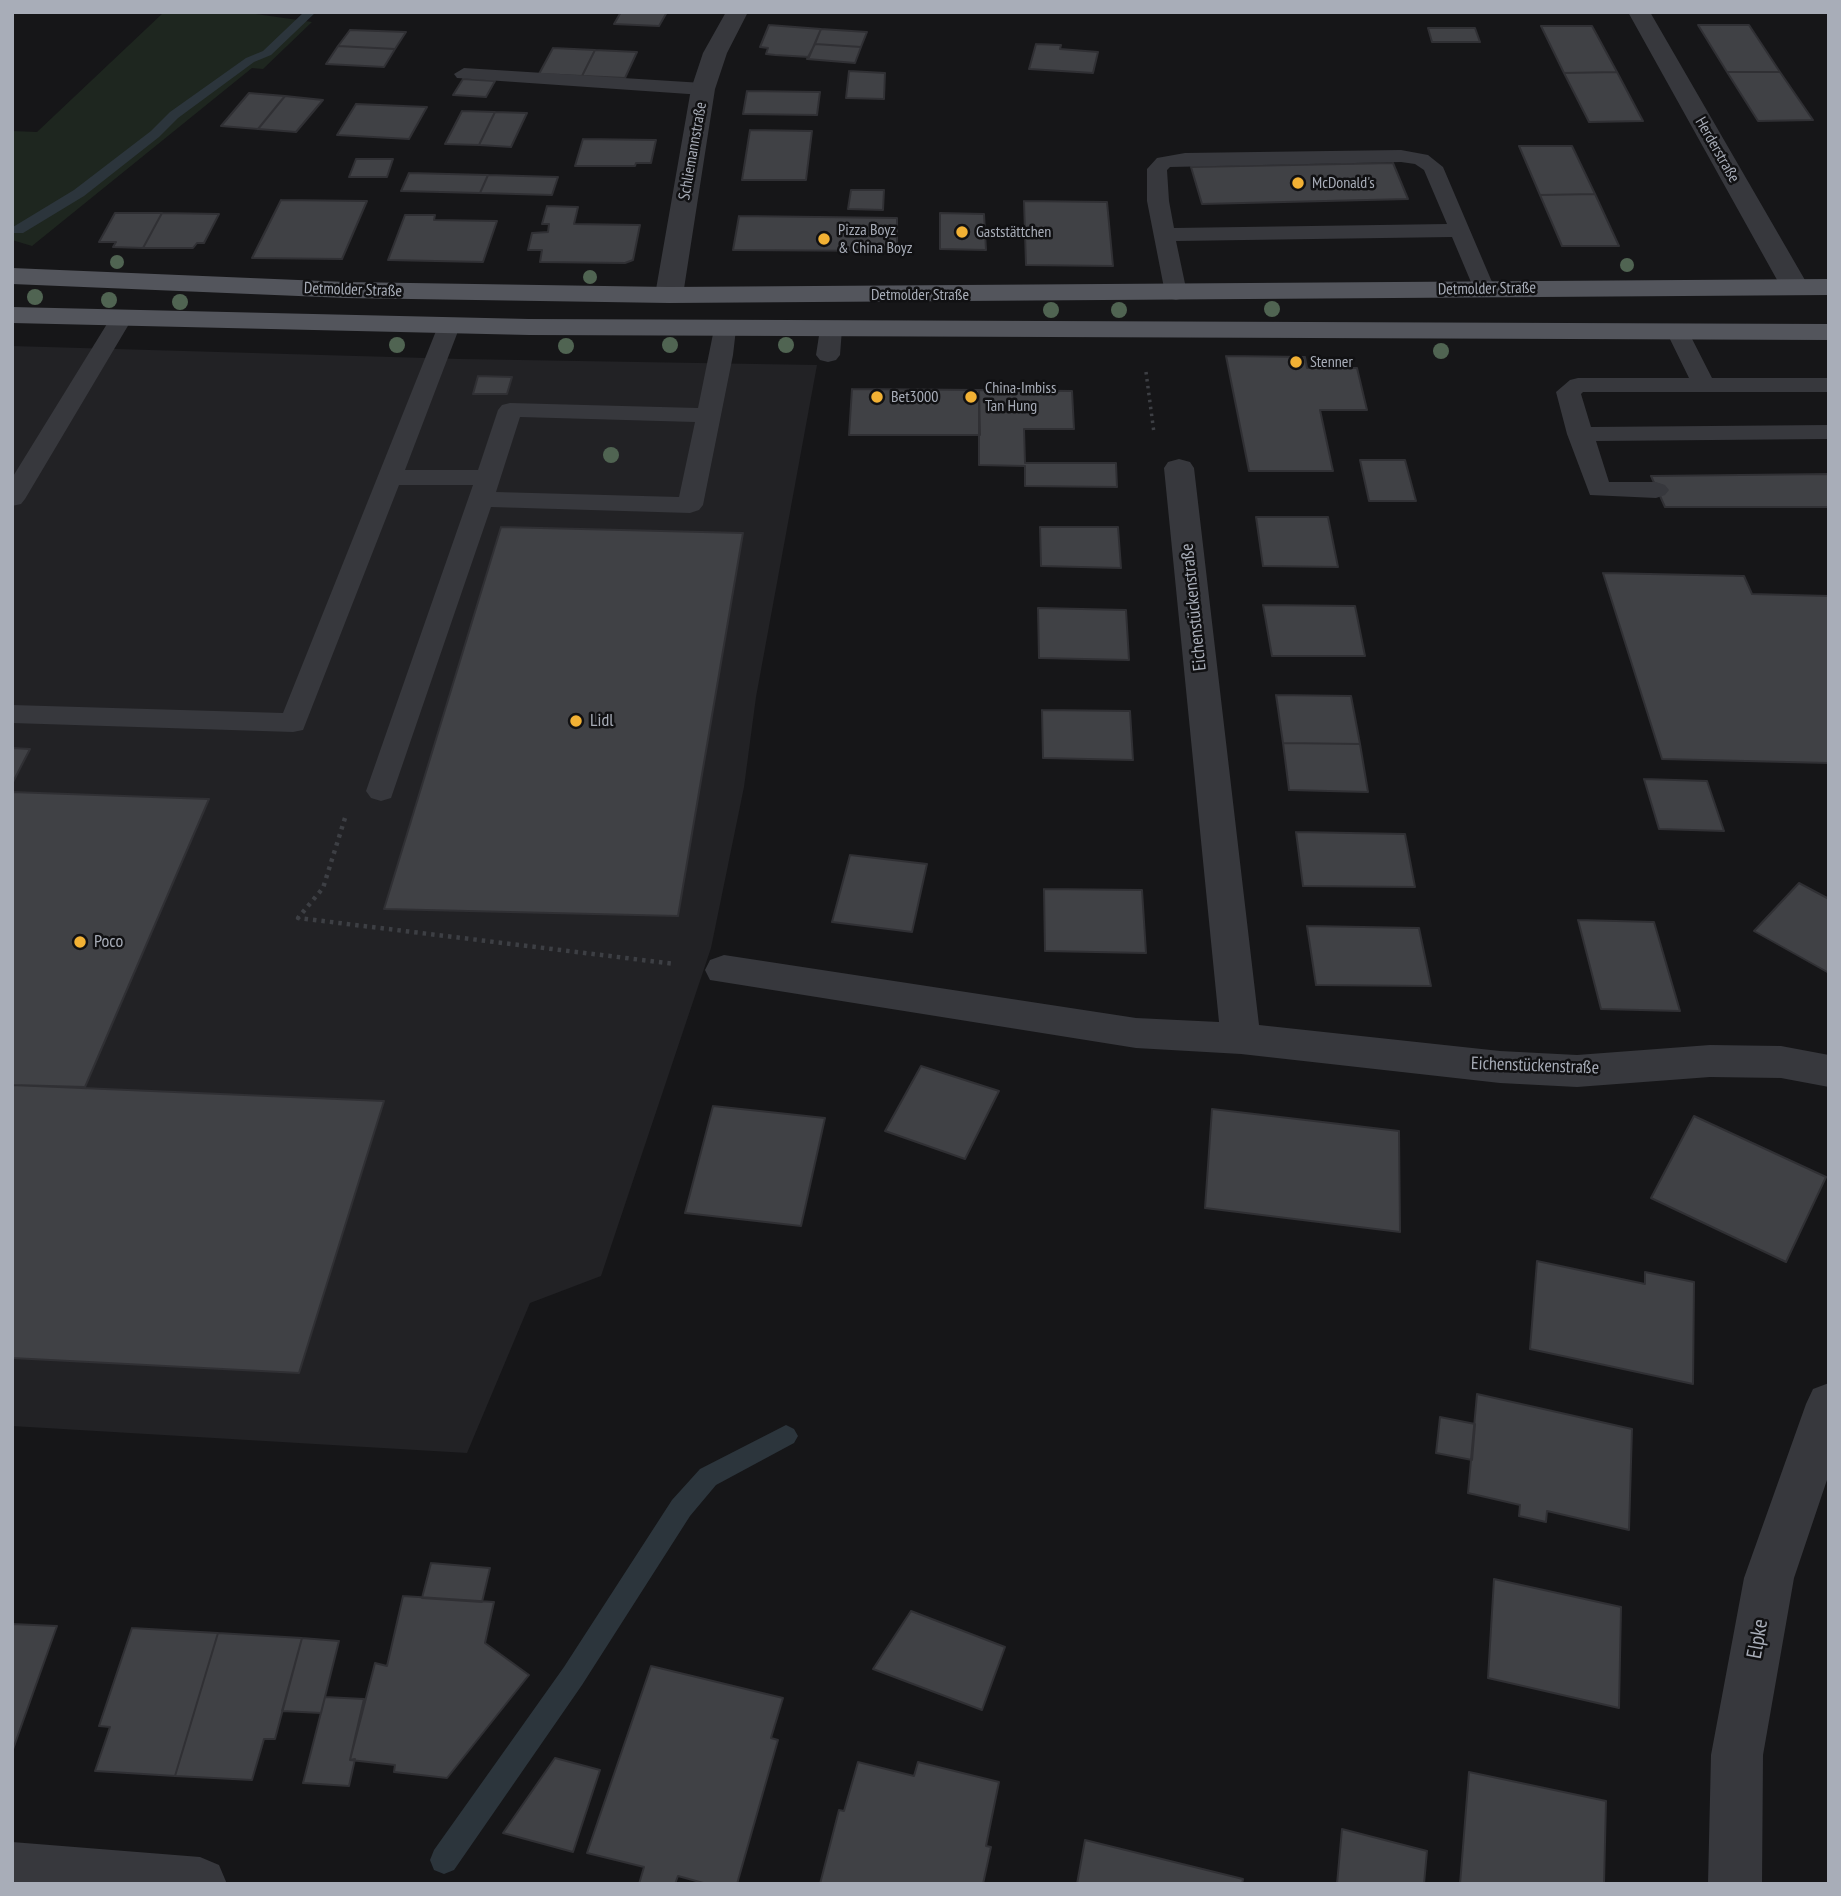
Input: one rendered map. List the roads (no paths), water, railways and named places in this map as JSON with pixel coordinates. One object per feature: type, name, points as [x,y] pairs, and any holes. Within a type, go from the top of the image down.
[{"type":"main road","name":"Detmolder Straße","points":[[12,276],[320,289],[669,295],[1829,287]]},
{"type":"main road","points":[[1795,287],[1824,331]]},
{"type":"main road","name":"Detmolder Straße","points":[[12,315],[449,326],[724,328],[829,342],[1824,331]]},
{"type":"street","name":"Schliemannstraße","points":[[669,295],[704,89],[715,52],[737,12]]},
{"type":"street","name":"Herderstraße","points":[[1639,12],[1795,287]]},
{"type":"street","name":"Eichenstückenstraße","points":[[1179,468],[1241,1039]]},
{"type":"street","name":"Eichenstückenstraße","points":[[724,970],[1136,1033],[1241,1039],[1500,1067],[1577,1071],[1710,1061],[1781,1062],[1829,1071]]},
{"type":"street","name":"Elpke","points":[[1735,1884],[1737,1755],[1769,1578],[1829,1404]]},
{"type":"street","points":[[12,1869],[200,1884]]},
{"type":"lane","points":[[464,75],[704,89]]},
{"type":"lane","points":[[1176,293],[1158,201],[1157,169],[1164,162],[1185,159],[1401,156],[1422,159],[1433,167],[1484,289]]},
{"type":"lane","points":[[1164,236],[1460,230]]},
{"type":"lane","points":[[12,499],[121,319]]},
{"type":"lane","points":[[12,714],[293,723],[449,326]]},
{"type":"lane","points":[[389,478],[690,505],[724,328]]},
{"type":"lane","points":[[1677,331],[1704,386]]},
{"type":"lane","points":[[1656,490],[1599,490],[1579,434],[1568,392],[1578,385],[1829,385]]},
{"type":"lane","points":[[381,791],[510,410],[708,415]]},
{"type":"lane","points":[[1579,434],[1829,432]]},
{"type":"waterway","points":[[18,230],[79,193],[155,134],[174,115],[250,60],[267,53],[311,12]]},
{"type":"waterway","points":[[444,1860],[573,1676],[681,1508],[708,1477],[786,1436]]},
{"type":"place","name":"McDonald's","points":[[1298,183]]},
{"type":"place","name":"Gaststättchen","points":[[962,232]]},
{"type":"place","name":"Pizza Boyz & China Boyz","points":[[824,239]]},
{"type":"place","name":"Stenner","points":[[1296,362]]},
{"type":"place","name":"Bet3000","points":[[877,397]]},
{"type":"place","name":"China-Imbiss Tan Hung","points":[[971,397]]},
{"type":"place","name":"Lidl","points":[[576,721]]},
{"type":"place","name":"Poco","points":[[80,942]]}]
